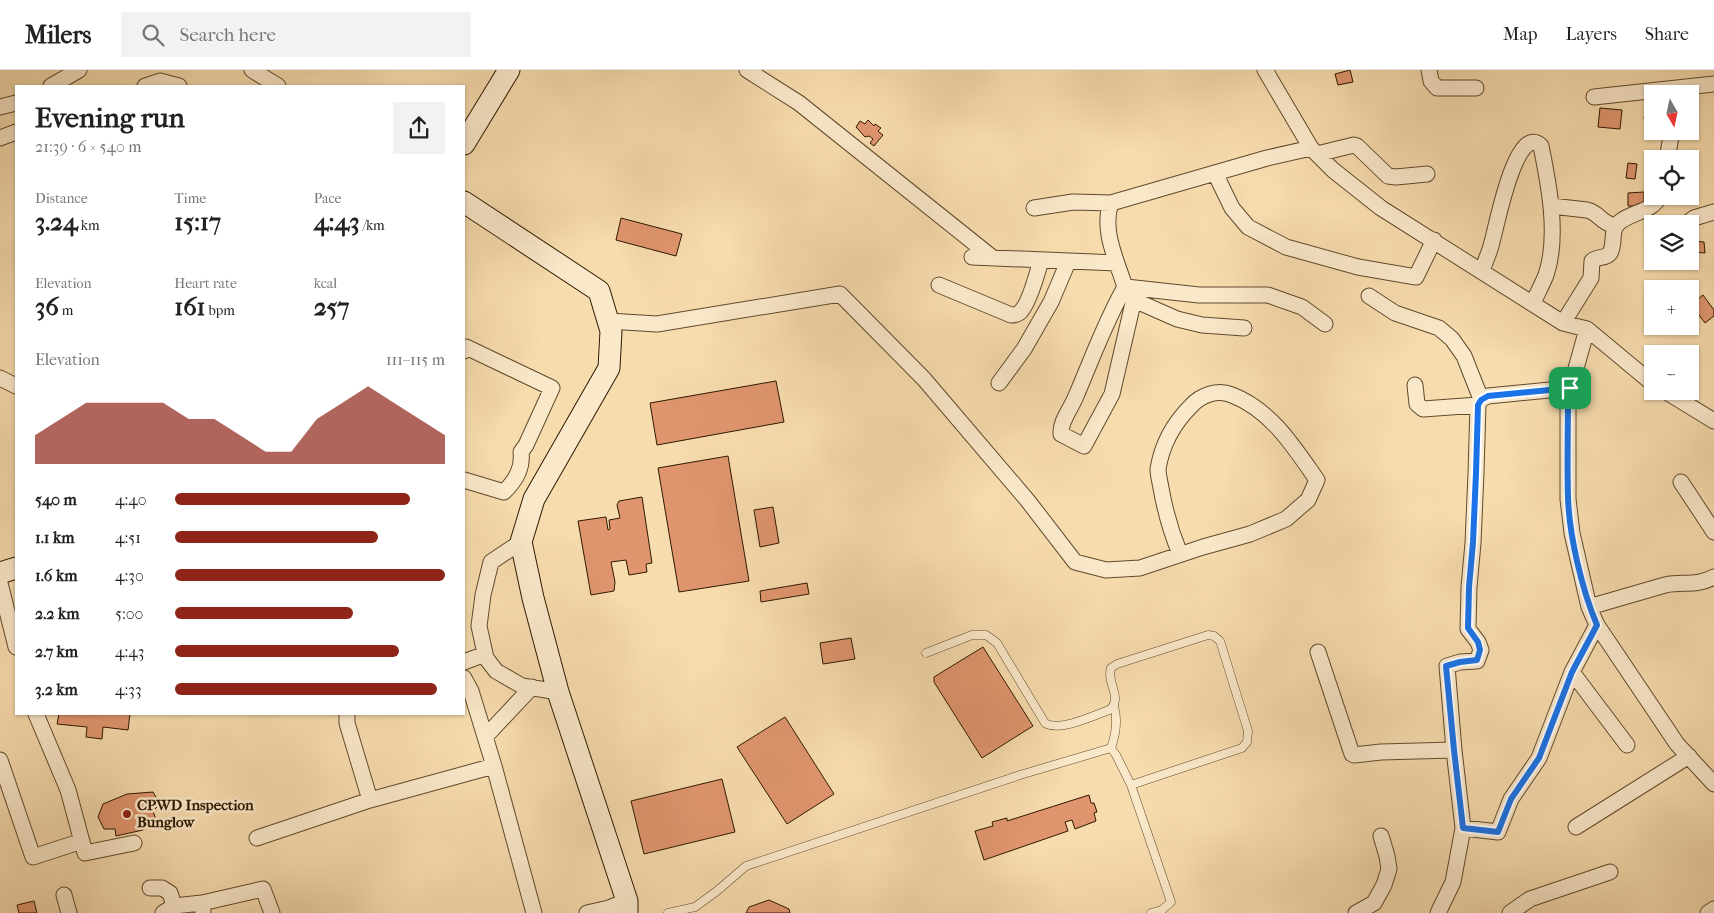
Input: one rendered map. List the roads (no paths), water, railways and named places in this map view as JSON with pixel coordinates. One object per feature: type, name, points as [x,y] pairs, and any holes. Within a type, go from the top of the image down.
[{"type":"street","points":[[53,85],[79,70]]},
{"type":"street","points":[[252,70],[276,79]]},
{"type":"street","points":[[465,142],[510,70]]},
{"type":"street","points":[[747,70],[799,103],[993,258]]},
{"type":"street","points":[[1265,70],[1314,151],[1333,170],[1381,208],[1563,323],[1587,329],[1644,377]]},
{"type":"street","points":[[1429,70],[1431,81],[1437,88],[1476,88]]},
{"type":"street","points":[[148,85],[160,81],[174,85]]},
{"type":"street","points":[[1699,87],[1714,84]]},
{"type":"street","points":[[1594,98],[1644,94]]},
{"type":"street","points":[[0,107],[15,103]]},
{"type":"street","points":[[0,138],[15,132]]},
{"type":"street","points":[[1482,271],[1492,244],[1508,181],[1518,157],[1528,144],[1534,142],[1541,146],[1551,206],[1550,257],[1546,275],[1533,303]]},
{"type":"street","points":[[1034,208],[1073,202],[1111,203],[1267,158],[1354,145],[1358,146],[1388,176],[1396,178],[1427,174]]},
{"type":"street","points":[[1215,173],[1232,208],[1248,227],[1286,247],[1358,267],[1416,277],[1434,240]]},
{"type":"street","points":[[465,203],[599,291],[611,331],[609,368],[534,499],[521,542],[532,598],[617,909],[587,913]]},
{"type":"street","points":[[1111,203],[1108,230],[1117,263],[1132,292],[1177,319],[1202,325],[1244,328]]},
{"type":"street","points":[[1563,323],[1591,278],[1592,261],[1596,257],[1606,256],[1610,253],[1615,226],[1621,221],[1654,205]]},
{"type":"street","points":[[1551,206],[1592,211],[1603,222],[1615,226]]},
{"type":"street","points":[[1699,216],[1714,212]]},
{"type":"street","points":[[972,257],[1117,263]]},
{"type":"street","points":[[939,285],[1011,315],[1017,315],[1022,312],[1035,283],[1041,260]]},
{"type":"street","points":[[998,383],[1024,349],[1051,302],[1068,262]]},
{"type":"street","points":[[1132,292],[1112,394],[1084,446],[1062,434],[1061,427],[1076,398],[1110,313],[1132,292],[1199,295],[1268,295],[1302,308],[1324,324]]},
{"type":"street","points":[[608,321],[657,324],[840,294],[924,379],[1028,501],[1075,562],[1106,570],[1140,568],[1180,554],[1250,534],[1286,519],[1308,500],[1317,480],[1287,438],[1260,410],[1231,394],[1213,392],[1196,401],[1178,419],[1165,442],[1158,471],[1164,510],[1180,554]]},
{"type":"street","points":[[1368,296],[1394,313],[1438,328],[1452,339],[1464,356],[1479,402],[1468,628],[1478,642],[1480,650],[1477,660],[1446,666],[1463,828],[1453,882],[1438,913]]},
{"type":"street","points":[[1587,329],[1568,397],[1568,499],[1572,533],[1589,607],[1597,625],[1678,744],[1714,784]]},
{"type":"street","points":[[465,349],[466,347],[552,388],[526,446],[521,452],[522,461],[517,476],[510,486],[504,492],[465,480]]},
{"type":"street","points":[[0,378],[15,386]]},
{"type":"street","points":[[1415,386],[1417,404],[1423,409],[1448,408],[1479,402],[1488,396],[1570,388]]},
{"type":"street","points":[[1679,400],[1714,422]]},
{"type":"street","points":[[1681,482],[1714,532]]},
{"type":"street","points":[[521,542],[491,562],[482,595],[480,626],[486,658],[496,671],[522,686],[558,692]]},
{"type":"street","points":[[0,573],[15,568]]},
{"type":"street","points":[[1589,607],[1665,585],[1675,583],[1698,584],[1714,577]]},
{"type":"street","points":[[0,583],[15,643]]},
{"type":"street","points":[[1463,828],[1498,832],[1511,799],[1539,758],[1572,672],[1597,625]]},
{"type":"street","points":[[1318,652],[1352,754],[1454,750]]},
{"type":"street","points":[[465,662],[486,654]]},
{"type":"street","points":[[1572,672],[1627,745]]},
{"type":"street","points":[[465,680],[471,691],[494,766],[534,913]]},
{"type":"street","points":[[485,738],[532,687]]},
{"type":"street","points":[[36,715],[68,790],[85,853],[134,843]]},
{"type":"street","points":[[347,715],[347,723],[370,800]]},
{"type":"street","points":[[1576,827],[1689,756]]},
{"type":"street","points":[[0,760],[32,857],[82,841]]},
{"type":"street","points":[[257,838],[370,800],[494,766]]},
{"type":"street","points":[[1356,913],[1374,903],[1384,885],[1389,869],[1388,856],[1381,836]]},
{"type":"street","points":[[1510,913],[1530,899],[1610,872]]},
{"type":"street","points":[[150,888],[162,888],[170,893],[169,909],[203,908],[263,889],[272,913]]},
{"type":"street","points":[[64,895],[69,913]]},
{"type":"street","points":[[1708,913],[1714,909]]},
{"type":"lane","points":[[926,652],[972,635],[986,635],[997,644],[1040,717],[1050,726],[1060,727],[1109,710],[1114,706],[1116,700],[1109,674],[1111,668],[1117,664],[1208,635],[1214,636],[1220,641],[1248,731],[1248,742],[1242,748],[1131,785]]},
{"type":"lane","points":[[1111,748],[1115,738],[1117,715],[1114,706]]},
{"type":"lane","points":[[1111,748],[1131,785],[1170,902],[1162,910],[1151,913]]},
{"type":"lane","points":[[671,913],[695,907],[746,866],[1020,775],[1111,748]]},
{"type":"place","name":"CPWD Inspection Bunglow","points":[[127,814]]}]
